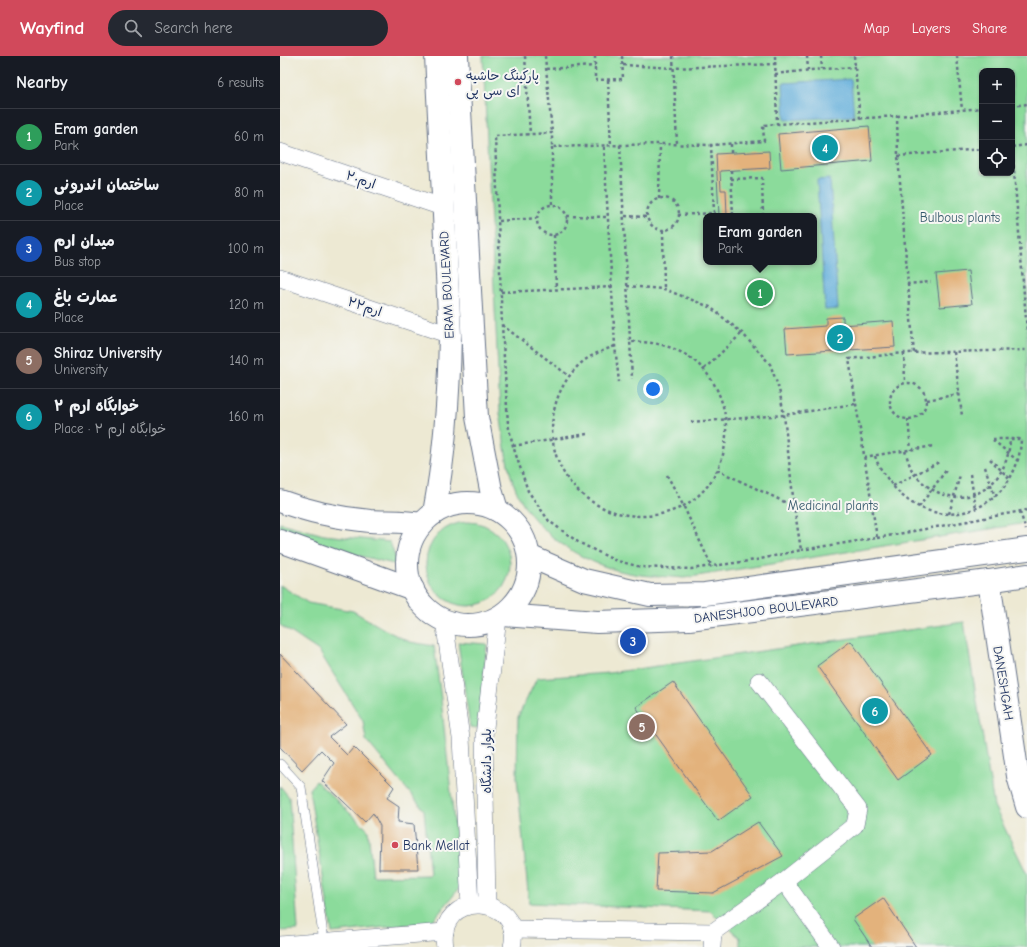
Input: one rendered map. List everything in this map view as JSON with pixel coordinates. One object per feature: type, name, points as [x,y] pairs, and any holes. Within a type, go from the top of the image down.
[{"type":"main road","name":"ERAM BOULEVARD","points":[[428,519],[440,483],[449,372],[450,335],[442,207],[436,56]]},
{"type":"main road","name":"ERAM BOULEVARD","points":[[457,56],[477,409],[491,490],[497,510]]},
{"type":"main road","points":[[280,501],[332,516],[371,521],[428,519]]},
{"type":"main road","points":[[465,503],[482,505],[497,510],[512,522],[523,538],[529,556],[529,573],[524,590],[515,604],[500,617],[485,623],[458,625],[444,620],[426,608],[413,589],[408,573],[408,555],[413,538],[428,519],[449,506],[465,503]]},
{"type":"main road","points":[[280,541],[413,589]]},
{"type":"main road","name":"DANESHJOO BOULEVARD","points":[[529,556],[584,580],[650,595],[705,594],[1027,549]]},
{"type":"main road","name":"DANESHJOO BOULEVARD","points":[[500,617],[597,622],[689,619],[1027,575]]},
{"type":"main road","name":"DANESHGAH","points":[[989,581],[1018,776],[1027,807]]},
{"type":"street","name":"ارم۲۰","points":[[280,152],[442,207]]},
{"type":"street","name":"ارم۲۲","points":[[280,278],[450,335]]},
{"type":"street","name":"بلوار دانشگاه","points":[[487,905],[484,736],[500,617]]},
{"type":"street","name":"بلوار دانشگاه","points":[[444,620],[461,738],[470,905]]},
{"type":"street","points":[[512,929],[712,940],[855,825],[858,809],[759,681]]},
{"type":"street","points":[[461,738],[484,736]]},
{"type":"street","points":[[784,881],[831,947]]},
{"type":"street","points":[[280,945],[324,941],[445,939],[454,915],[461,909],[470,905],[487,905],[502,914],[512,929],[512,947]]},
{"type":"lane","points":[[280,764],[301,787],[324,941]]},
{"type":"path","points":[[526,56],[530,134]]},
{"type":"path","points":[[545,56],[552,133],[552,205]]},
{"type":"path","points":[[595,56],[595,80],[623,79],[622,56]]},
{"type":"path","points":[[673,56],[677,144]]},
{"type":"path","points":[[775,56],[777,124]]},
{"type":"path","points":[[807,56],[809,70]]},
{"type":"path","points":[[820,69],[821,56]]},
{"type":"path","points":[[854,56],[860,119]]},
{"type":"path","points":[[957,56],[962,110]]},
{"type":"path","points":[[623,65],[674,68],[776,64]]},
{"type":"path","points":[[546,69],[595,66]]},
{"type":"path","points":[[775,74],[855,67]]},
{"type":"path","points":[[608,80],[611,146]]},
{"type":"path","points":[[1015,106],[1027,104]]},
{"type":"path","points":[[552,147],[604,147],[660,144],[711,145],[764,142],[763,125],[860,119],[979,108]]},
{"type":"path","points":[[897,116],[898,156],[914,354]]},
{"type":"path","points":[[552,133],[495,136],[502,325],[508,424],[513,446],[528,491],[549,521],[578,542],[614,560],[641,567],[691,569],[756,560],[801,550],[877,538],[1027,510]]},
{"type":"path","points":[[731,143],[731,153]]},
{"type":"path","points":[[659,199],[660,144]]},
{"type":"path","points":[[620,145],[625,216],[632,379]]},
{"type":"path","points":[[711,145],[714,213]]},
{"type":"path","points":[[1015,147],[1027,145]]},
{"type":"path","points":[[604,147],[615,346],[619,382]]},
{"type":"path","points":[[898,156],[979,149]]},
{"type":"path","points":[[731,170],[733,213]]},
{"type":"path","points":[[1014,176],[1027,331]]},
{"type":"path","points":[[731,179],[762,178],[763,213]]},
{"type":"path","points":[[659,199],[664,199],[673,202],[679,211],[678,215],[677,222],[674,226],[663,230],[653,227],[647,217],[647,212],[651,203],[659,199]]},
{"type":"path","points":[[552,205],[562,208],[567,216],[567,221],[563,230],[554,235],[545,234],[538,227],[537,218],[540,209],[552,205]]},
{"type":"path","points":[[678,215],[703,214]]},
{"type":"path","points":[[567,216],[607,217]]},
{"type":"path","points":[[625,216],[647,217]]},
{"type":"path","points":[[499,221],[537,218]]},
{"type":"path","points":[[663,230],[664,289]]},
{"type":"path","points":[[554,235],[556,288]]},
{"type":"path","points":[[908,284],[931,282]]},
{"type":"path","points":[[627,286],[664,289],[710,307],[742,332],[770,364],[779,389],[784,415],[794,506],[801,550]]},
{"type":"path","points":[[501,292],[556,288],[612,287]]},
{"type":"path","points":[[502,325],[569,376]]},
{"type":"path","points":[[704,369],[742,332]]},
{"type":"path","points":[[615,346],[595,353],[581,363],[569,376],[562,388],[555,407],[552,427],[557,457],[570,482],[586,498],[601,507],[617,513],[634,516],[651,516],[668,512],[683,505],[702,490],[717,470],[725,445],[726,420],[722,402],[716,386],[704,369],[682,353],[655,343],[630,342]]},
{"type":"path","points":[[877,538],[849,359],[904,353],[914,354],[1027,350]]},
{"type":"path","points":[[954,352],[962,416]]},
{"type":"path","points":[[904,353],[905,382]]},
{"type":"path","points":[[905,382],[915,383],[920,387],[925,392],[927,400],[921,415],[908,419],[897,416],[890,405],[892,392],[896,386],[905,382]]},
{"type":"path","points":[[927,400],[959,394]]},
{"type":"path","points":[[691,422],[784,415],[855,404]]},
{"type":"path","points":[[908,419],[911,450]]},
{"type":"path","points":[[513,446],[587,434]]},
{"type":"path","points":[[875,456],[884,475],[905,499],[919,507],[940,514],[970,511],[995,497],[1010,479],[1018,461],[1021,439],[993,439],[1018,461]]},
{"type":"path","points":[[904,451],[914,475],[932,490],[954,497],[974,494],[991,486],[1003,472],[1010,454],[1010,439]]},
{"type":"path","points":[[864,457],[934,446]]},
{"type":"path","points":[[990,459],[1010,479]]},
{"type":"path","points":[[893,486],[939,462]]},
{"type":"path","points":[[985,467],[995,497]]},
{"type":"path","points":[[919,507],[947,469]]},
{"type":"path","points":[[717,470],[794,506]]},
{"type":"path","points":[[970,474],[976,508]]},
{"type":"path","points":[[667,475],[712,567]]},
{"type":"path","points":[[949,514],[960,475]]},
{"type":"path","points":[[1020,512],[1027,534]]},
{"type":"green space","points":[[483,56],[1027,56],[1027,523],[684,578],[643,575],[629,573],[593,562],[575,553],[559,542],[544,530],[531,515],[521,499],[510,474],[500,413]]},
{"type":"green space","points":[[468,522],[484,525],[498,534],[507,548],[510,564],[507,580],[498,594],[484,603],[468,606],[452,603],[438,594],[429,580],[426,564],[429,548],[438,534],[452,525]]},
{"type":"green space","points":[[280,523],[324,535],[390,542],[398,565],[339,551],[280,529]]},
{"type":"green space","points":[[280,585],[308,603],[353,611],[389,632],[410,642],[434,646],[461,886],[432,922],[332,933],[309,789],[316,781],[368,830],[373,876],[430,875],[424,810],[366,740],[363,721],[319,651],[280,625]]},
{"type":"green space","points":[[964,622],[994,806],[1027,874],[1027,947],[740,947],[740,938],[710,911],[529,903],[517,778],[518,717],[537,678],[609,673]]},
{"type":"green space","points":[[458,642],[487,644],[478,728],[470,727]]},
{"type":"green space","points":[[280,786],[289,797],[298,930],[280,931]]},
{"type":"water","points":[[851,79],[854,116],[785,120],[783,83]]},
{"type":"water","points":[[830,179],[838,309],[825,310],[817,180]]},
{"type":"building","points":[[869,126],[872,161],[781,169],[778,134]]},
{"type":"building","points":[[769,151],[770,168],[720,171],[721,190],[726,190],[727,213],[719,213],[716,154]]},
{"type":"building","points":[[968,271],[972,304],[940,307],[936,274]]},
{"type":"building","points":[[843,317],[843,325],[893,321],[895,347],[787,354],[785,329],[826,326],[826,318]]},
{"type":"building","points":[[851,641],[932,755],[898,780],[817,666]]},
{"type":"building","points":[[280,654],[346,724],[329,737],[347,755],[354,747],[394,787],[387,798],[399,806],[398,822],[414,824],[418,869],[379,869],[380,826],[373,813],[365,822],[322,781],[334,763],[321,750],[302,770],[280,747]]},
{"type":"building","points":[[673,682],[753,796],[718,821],[636,707]]},
{"type":"building","points":[[758,822],[783,856],[713,893],[656,891],[658,853],[712,851]]},
{"type":"building","points":[[883,898],[916,947],[872,947],[853,919]]},
{"type":"place","name":"پارکینگ حاشیه ای سی پی","points":[[458,82]]},
{"type":"place","name":"عمارت باغ","points":[[825,148]]},
{"type":"place","name":"Eram garden","points":[[760,293]]},
{"type":"place","name":"ساختمان اندرونی","points":[[840,338]]},
{"type":"place","name":"میدان ارم","points":[[633,641]]},
{"type":"place","name":"خوابگاه ارم ۲","points":[[875,711]]},
{"type":"place","name":"Shiraz University","points":[[642,727]]},
{"type":"place","name":"Bank Mellat","points":[[395,845]]},
{"type":"park label","name":"Bulbous plants","points":[[960,217]]},
{"type":"park label","name":"Medicinal plants","points":[[833,505]]}]
